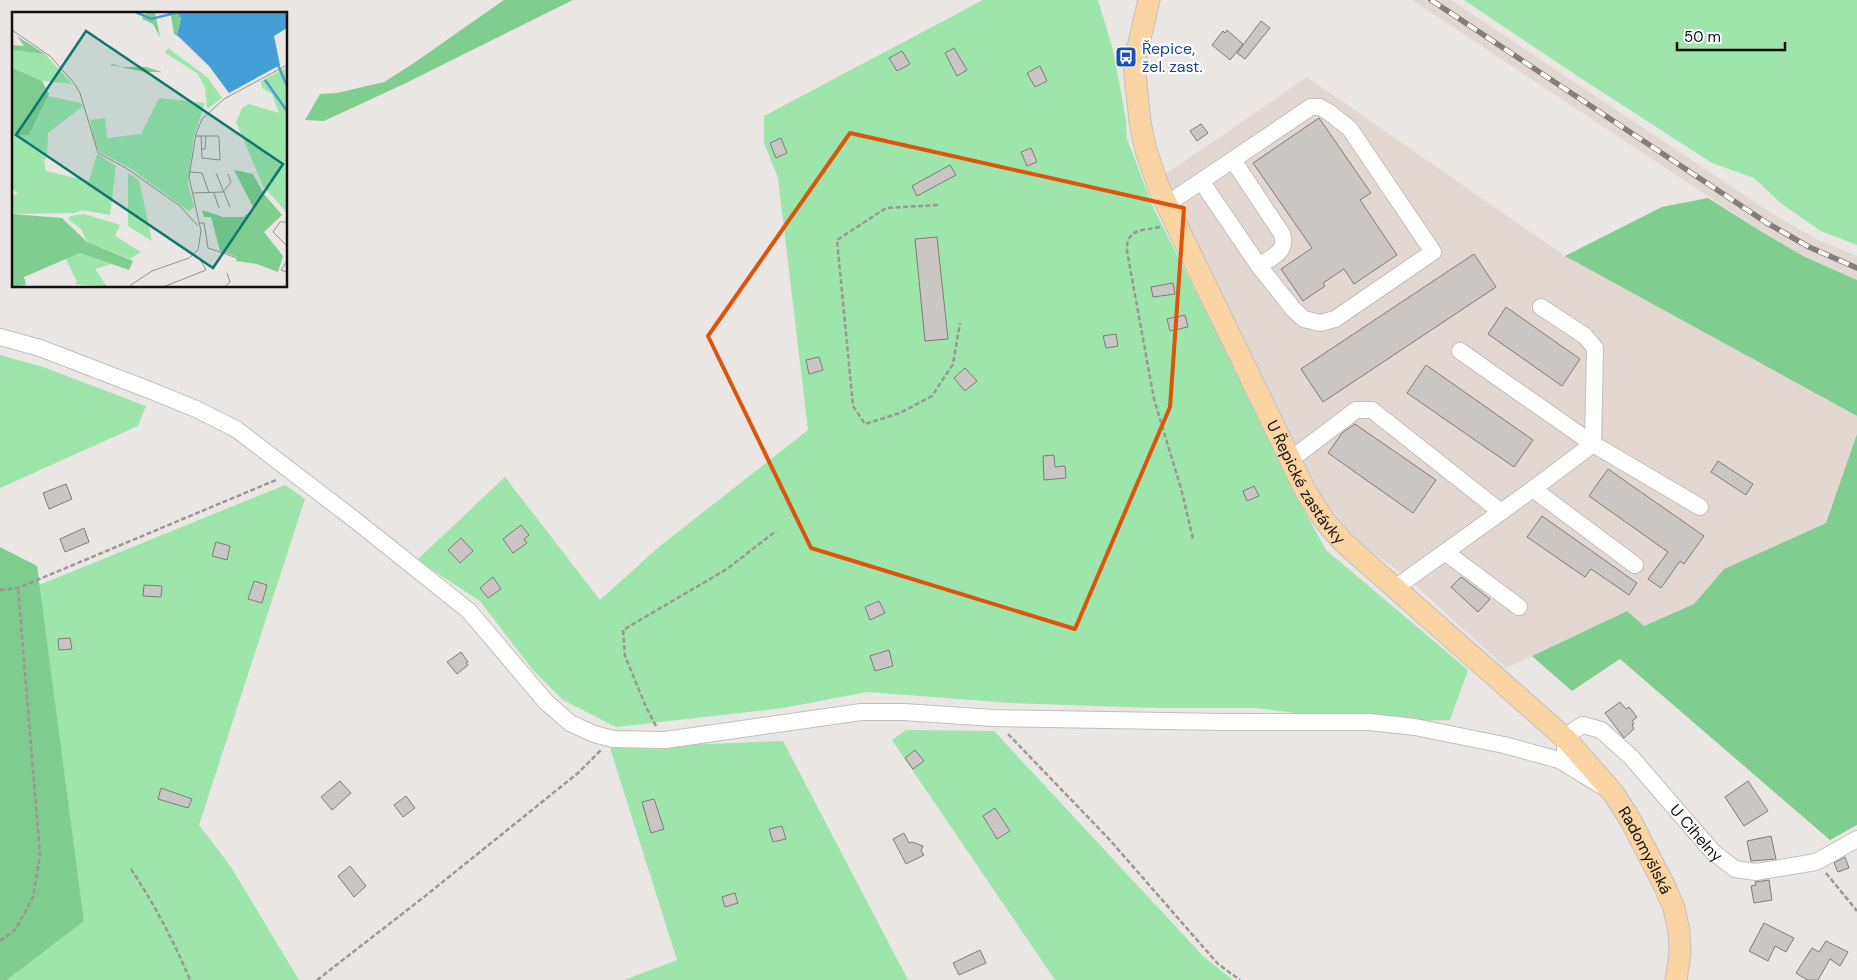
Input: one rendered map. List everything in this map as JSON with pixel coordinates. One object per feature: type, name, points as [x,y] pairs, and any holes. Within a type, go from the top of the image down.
[{"type":"main road","name":"U Řepické zastávky","points":[[1149,0],[1134,64],[1140,122],[1146,152],[1176,224],[1306,492],[1325,522],[1343,542],[1566,739]]},
{"type":"main road","name":"Radomyšlská","points":[[1566,739],[1614,794],[1664,885],[1674,908],[1679,931],[1680,953],[1676,980]]},
{"type":"street","points":[[1167,204],[1201,181],[1233,160],[1311,107],[1320,108],[1330,113],[1350,129],[1433,252],[1335,319],[1320,323],[1304,319],[1294,310],[1259,266],[1201,181]]},
{"type":"street","points":[[1233,160],[1285,241],[1282,250],[1259,266]]},
{"type":"street","points":[[1541,307],[1585,336],[1595,348],[1593,444]]},
{"type":"street","points":[[0,337],[40,348],[196,410],[236,429],[355,520],[469,611],[546,702],[570,723],[594,734],[613,739],[664,740],[860,712],[904,712],[993,718],[1225,722],[1369,722],[1424,729],[1504,745],[1559,760],[1614,794]]},
{"type":"street","points":[[1460,352],[1593,444],[1700,507]]},
{"type":"street","points":[[1290,460],[1356,410],[1372,410],[1502,512]]},
{"type":"street","points":[[1395,588],[1534,489],[1593,444]]},
{"type":"street","points":[[1534,489],[1635,565]]},
{"type":"street","points":[[1445,552],[1519,607]]},
{"type":"street","name":"U Cihelny","points":[[1566,739],[1573,730],[1583,725],[1600,730],[1631,757],[1713,852],[1735,869],[1756,872],[1816,862],[1857,839]]},
{"type":"street","points":[[1559,760],[1565,752],[1566,739]]},
{"type":"path","points":[[938,205],[886,208],[837,240],[853,406],[865,424],[900,413],[932,396],[954,364],[960,323]]},
{"type":"path","points":[[1176,224],[1136,232],[1130,235],[1127,241],[1127,250],[1154,399],[1182,492],[1193,539]]},
{"type":"path","points":[[0,590],[18,588],[293,473]]},
{"type":"path","points":[[664,740],[646,707],[625,656],[623,630],[728,568],[776,531]]},
{"type":"path","points":[[0,941],[16,928],[33,896],[40,855],[18,588]]},
{"type":"path","points":[[993,718],[1109,839],[1218,964],[1240,980]]},
{"type":"path","points":[[317,980],[424,897],[562,785],[613,739]]},
{"type":"path","points":[[1816,862],[1857,911]]},
{"type":"path","points":[[131,869],[149,896],[190,980]]},
{"type":"highlighted area","points":[[850,133],[1184,208],[1170,407],[1075,629],[811,548],[708,336]]},
{"type":"shaded area","points":[[1412,0],[1451,0],[1773,214],[1814,238],[1857,256],[1857,280],[1805,257],[1762,232]]},
{"type":"shaded area","points":[[1307,77],[1565,256],[1857,416],[1857,434],[1826,523],[1724,569],[1694,604],[1644,626],[1626,611],[1506,668],[1405,576],[1354,538],[1320,494],[1163,176]]},
{"type":"green space","points":[[504,0],[573,0],[406,83],[324,121],[305,120],[320,94],[337,93],[384,82]]},
{"type":"green space","points":[[983,0],[1098,0],[1113,50],[1126,120],[1127,139],[1153,207],[1252,403],[1292,488],[1326,550],[1468,670],[1450,720],[1369,722],[1255,708],[1156,708],[1011,703],[867,692],[783,708],[616,727],[563,700],[532,669],[480,601],[417,560],[505,477],[600,600],[660,546],[808,430],[778,178],[764,143],[764,116]]},
{"type":"green space","points":[[1464,0],[1857,0],[1857,245],[1821,231],[1783,205],[1754,178],[1712,163]]},
{"type":"green space","points":[[1708,198],[1805,257],[1857,280],[1857,416],[1565,256],[1662,207]]},
{"type":"green space","points":[[0,355],[43,367],[146,406],[138,426],[0,488]]},
{"type":"green space","points":[[1857,434],[1857,825],[1830,840],[1620,659],[1572,691],[1532,656],[1627,611],[1644,626],[1694,604],[1724,569],[1826,523]]},
{"type":"green space","points":[[285,485],[305,499],[199,825],[231,867],[299,980],[7,980],[84,921],[39,585]]},
{"type":"green space","points":[[0,547],[37,566],[84,921],[7,980],[0,980]]},
{"type":"green space","points":[[906,730],[994,731],[1203,956],[1233,980],[1055,980],[892,740]]},
{"type":"green space","points":[[783,741],[908,980],[624,980],[677,960],[610,748]]},
{"type":"building","points":[[1261,21],[1270,28],[1245,59],[1237,53]]},
{"type":"building","points":[[1227,30],[1243,44],[1230,60],[1212,45],[1223,31],[1225,33]]},
{"type":"building","points":[[954,48],[967,70],[957,76],[945,53]]},
{"type":"building","points":[[902,51],[910,64],[897,71],[889,58]]},
{"type":"building","points":[[1040,66],[1047,81],[1035,87],[1027,73]]},
{"type":"building","points":[[1319,118],[1371,193],[1360,200],[1397,255],[1354,284],[1344,269],[1323,283],[1325,286],[1303,301],[1281,269],[1312,248],[1253,163]]},
{"type":"building","points":[[1201,124],[1208,133],[1197,141],[1190,131]]},
{"type":"building","points":[[781,138],[787,153],[776,158],[770,143]]},
{"type":"building","points":[[1031,148],[1037,162],[1027,166],[1021,152]]},
{"type":"building","points":[[950,165],[956,175],[917,196],[912,186]]},
{"type":"building","points":[[937,237],[948,339],[925,341],[915,239]]},
{"type":"building","points":[[1474,254],[1496,287],[1323,402],[1301,369]]},
{"type":"building","points":[[1173,283],[1175,294],[1153,297],[1151,287]]},
{"type":"building","points":[[1506,307],[1580,359],[1562,386],[1488,334]]},
{"type":"building","points":[[1185,315],[1188,327],[1170,331],[1167,319]]},
{"type":"building","points":[[1116,334],[1118,346],[1106,348],[1103,336]]},
{"type":"building","points":[[819,357],[823,370],[809,374],[806,360]]},
{"type":"building","points":[[1426,365],[1533,440],[1514,467],[1407,393]]},
{"type":"building","points":[[965,368],[977,381],[965,391],[954,378]]},
{"type":"building","points":[[1355,424],[1436,480],[1413,513],[1328,453],[1342,433]]},
{"type":"building","points":[[1054,455],[1055,467],[1065,466],[1066,478],[1044,480],[1043,456]]},
{"type":"building","points":[[1718,461],[1753,484],[1746,495],[1711,472]]},
{"type":"building","points":[[1608,469],[1704,536],[1684,564],[1680,561],[1661,588],[1648,579],[1668,552],[1589,496]]},
{"type":"building","points":[[66,484],[72,499],[49,509],[43,493]]},
{"type":"building","points":[[1254,486],[1259,496],[1247,501],[1243,491]]},
{"type":"building","points":[[1542,516],[1637,583],[1629,595],[1591,569],[1585,577],[1527,537]]},
{"type":"building","points":[[521,525],[529,535],[524,539],[527,543],[513,553],[503,539]]},
{"type":"building","points":[[84,528],[89,542],[65,552],[60,539]]},
{"type":"building","points":[[461,538],[473,551],[460,563],[448,550]]},
{"type":"building","points":[[216,542],[230,546],[227,560],[212,556]]},
{"type":"building","points":[[493,577],[501,589],[488,598],[480,588]]},
{"type":"building","points":[[1461,577],[1490,599],[1478,612],[1451,587]]},
{"type":"building","points":[[254,581],[267,585],[262,603],[248,599]]},
{"type":"building","points":[[144,585],[162,586],[161,597],[143,596]]},
{"type":"building","points":[[879,601],[885,613],[870,620],[865,607]]},
{"type":"building","points":[[70,638],[72,649],[59,650],[58,639]]},
{"type":"building","points":[[889,650],[893,666],[875,671],[870,656]]},
{"type":"building","points":[[461,652],[468,665],[457,674],[447,662]]},
{"type":"building","points":[[1620,702],[1626,709],[1629,707],[1637,717],[1632,721],[1634,729],[1624,738],[1605,713]]},
{"type":"building","points":[[915,750],[924,761],[913,769],[905,758]]},
{"type":"building","points":[[340,781],[351,793],[332,810],[321,797]]},
{"type":"building","points":[[1748,781],[1768,811],[1744,826],[1725,797]]},
{"type":"building","points":[[161,788],[192,799],[188,808],[158,799]]},
{"type":"building","points":[[406,796],[415,808],[403,817],[394,805]]},
{"type":"building","points":[[654,799],[664,829],[651,833],[642,802]]},
{"type":"building","points":[[995,808],[1010,831],[997,839],[983,816]]},
{"type":"building","points":[[782,826],[786,839],[773,842],[769,829]]},
{"type":"building","points":[[904,833],[909,843],[912,842],[923,846],[921,851],[924,855],[906,864],[893,839]]},
{"type":"building","points":[[1771,836],[1776,859],[1751,861],[1747,841]]},
{"type":"building","points":[[1845,857],[1849,868],[1838,872],[1834,863]]},
{"type":"building","points":[[350,866],[366,886],[354,897],[338,876]]},
{"type":"building","points":[[1769,880],[1772,900],[1754,903],[1751,886],[1756,885],[1755,882]]},
{"type":"building","points":[[735,893],[738,903],[725,907],[722,897]]},
{"type":"building","points":[[1764,923],[1794,938],[1786,952],[1775,946],[1768,961],[1749,951]]},
{"type":"building","points":[[1826,941],[1848,952],[1840,966],[1830,959],[1818,980],[1807,980],[1796,973],[1812,948],[1819,952]]},
{"type":"building","points":[[980,950],[986,963],[959,975],[953,963]]},
{"type":"railway","points":[[1431,0],[1767,223],[1809,247],[1857,268]]},
{"type":"place","name":"Řepice, žel. zast.","points":[[1126,57]]}]
